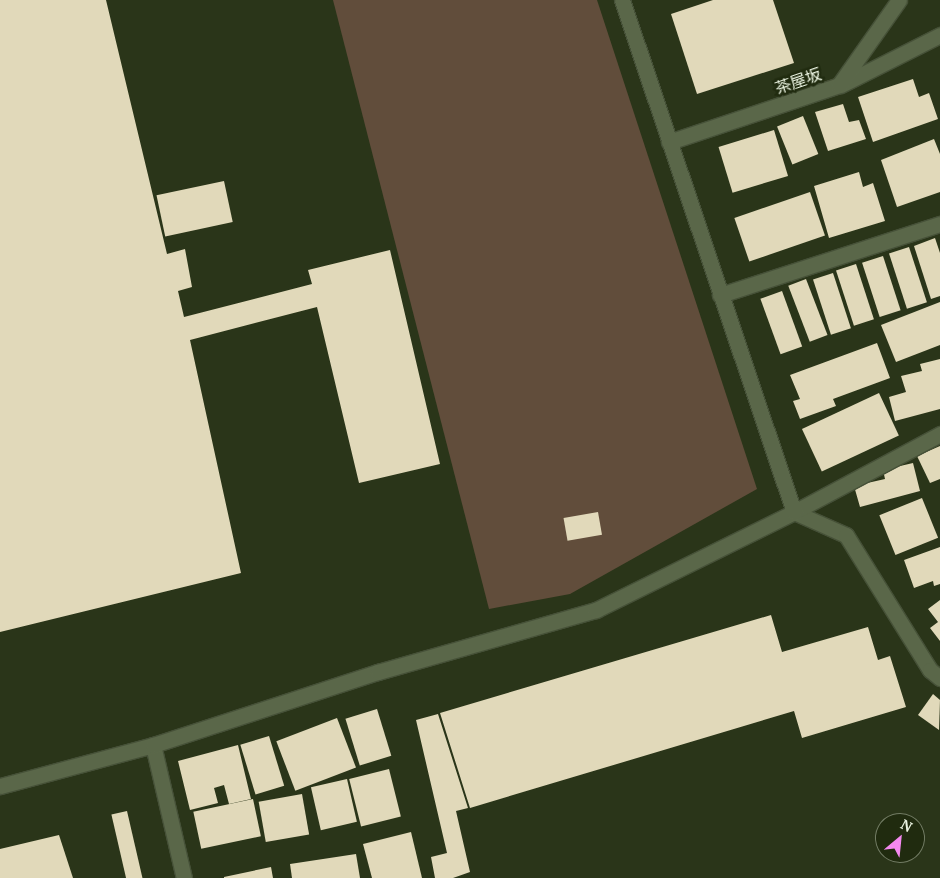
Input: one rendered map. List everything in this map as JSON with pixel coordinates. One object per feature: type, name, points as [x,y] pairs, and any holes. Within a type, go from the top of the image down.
[{"type":"street","points":[[622,0],[794,512],[846,535],[930,670],[940,678]]},
{"type":"street","name":"茶屋坂","points":[[669,142],[839,85],[899,0]]},
{"type":"street","points":[[839,85],[940,35]]},
{"type":"street","points":[[720,295],[940,224]]},
{"type":"street","points":[[0,786],[153,745],[378,672],[596,610],[794,512],[940,434]]},
{"type":"street","points":[[153,745],[184,878]]},
{"type":"shaded area","points":[[333,0],[597,0],[757,489],[570,594],[489,609]]},
{"type":"building","points":[[0,0],[106,0],[167,254],[185,249],[192,287],[178,291],[184,317],[312,284],[308,270],[390,250],[440,464],[359,483],[317,307],[190,340],[241,573],[0,632]]},
{"type":"building","points":[[713,0],[773,0],[794,63],[697,94],[671,14]]},
{"type":"building","points":[[913,79],[919,97],[929,93],[938,119],[873,142],[858,97]]},
{"type":"building","points":[[843,104],[849,122],[859,120],[866,139],[828,151],[815,112]]},
{"type":"building","points":[[803,116],[818,154],[792,165],[777,126]]},
{"type":"building","points":[[774,130],[788,176],[733,193],[719,147]]},
{"type":"building","points":[[934,139],[940,154],[940,192],[897,207],[881,160]]},
{"type":"building","points":[[859,172],[863,187],[873,183],[885,221],[829,238],[814,186]]},
{"type":"building","points":[[224,181],[233,222],[165,236],[157,195]]},
{"type":"building","points":[[810,192],[825,235],[749,262],[734,218]]},
{"type":"building","points":[[935,238],[940,253],[940,296],[931,299],[914,246]]},
{"type":"building","points":[[909,247],[927,302],[907,309],[889,253]]},
{"type":"building","points":[[883,256],[901,310],[880,317],[862,263]]},
{"type":"building","points":[[856,264],[874,319],[854,326],[836,270]]},
{"type":"building","points":[[833,273],[851,328],[831,335],[813,279]]},
{"type":"building","points":[[806,279],[828,335],[810,342],[788,286]]},
{"type":"building","points":[[782,291],[802,346],[781,354],[760,299]]},
{"type":"building","points":[[940,302],[940,345],[896,362],[881,325]]},
{"type":"building","points":[[877,343],[890,378],[833,399],[836,406],[800,419],[793,401],[800,399],[790,375]]},
{"type":"building","points":[[940,359],[940,409],[895,421],[889,397],[906,392],[901,376],[922,371],[920,364]]},
{"type":"building","points":[[879,393],[899,436],[822,472],[802,429]]},
{"type":"building","points":[[940,446],[940,479],[930,483],[917,456]]},
{"type":"building","points":[[913,463],[920,491],[860,507],[854,486],[885,479],[883,470]]},
{"type":"building","points":[[922,498],[938,538],[895,555],[879,515]]},
{"type":"building","points":[[598,512],[602,535],[568,541],[564,518]]},
{"type":"building","points":[[940,547],[940,584],[934,586],[933,581],[914,588],[904,560]]},
{"type":"building","points":[[940,600],[940,641],[930,628],[938,622],[928,609]]},
{"type":"building","points":[[771,615],[782,652],[868,627],[878,660],[890,656],[906,707],[802,738],[794,711],[470,808],[440,713]]},
{"type":"building","points":[[933,694],[940,700],[939,730],[918,715]]},
{"type":"building","points":[[377,709],[391,756],[360,766],[345,719]]},
{"type":"building","points":[[438,714],[468,808],[456,811],[470,872],[453,878],[435,878],[431,857],[447,853],[416,720]]},
{"type":"building","points":[[337,718],[356,767],[295,791],[276,741]]},
{"type":"building","points":[[269,736],[284,786],[256,794],[240,745]]},
{"type":"building","points":[[238,745],[251,799],[229,804],[224,785],[214,788],[218,803],[190,810],[178,761]]},
{"type":"building","points":[[389,769],[401,817],[361,826],[349,779]]},
{"type":"building","points":[[347,779],[357,822],[321,830],[311,787]]},
{"type":"building","points":[[302,794],[309,834],[266,842],[259,802]]},
{"type":"building","points":[[253,799],[261,836],[201,849],[193,812]]},
{"type":"building","points":[[127,811],[142,878],[126,878],[111,815]]},
{"type":"building","points":[[411,832],[422,878],[372,878],[363,844]]},
{"type":"building","points":[[59,835],[73,878],[0,878],[0,849]]},
{"type":"building","points":[[356,854],[360,878],[292,878],[290,864]]},
{"type":"building","points":[[271,867],[273,878],[224,878],[224,877]]}]
